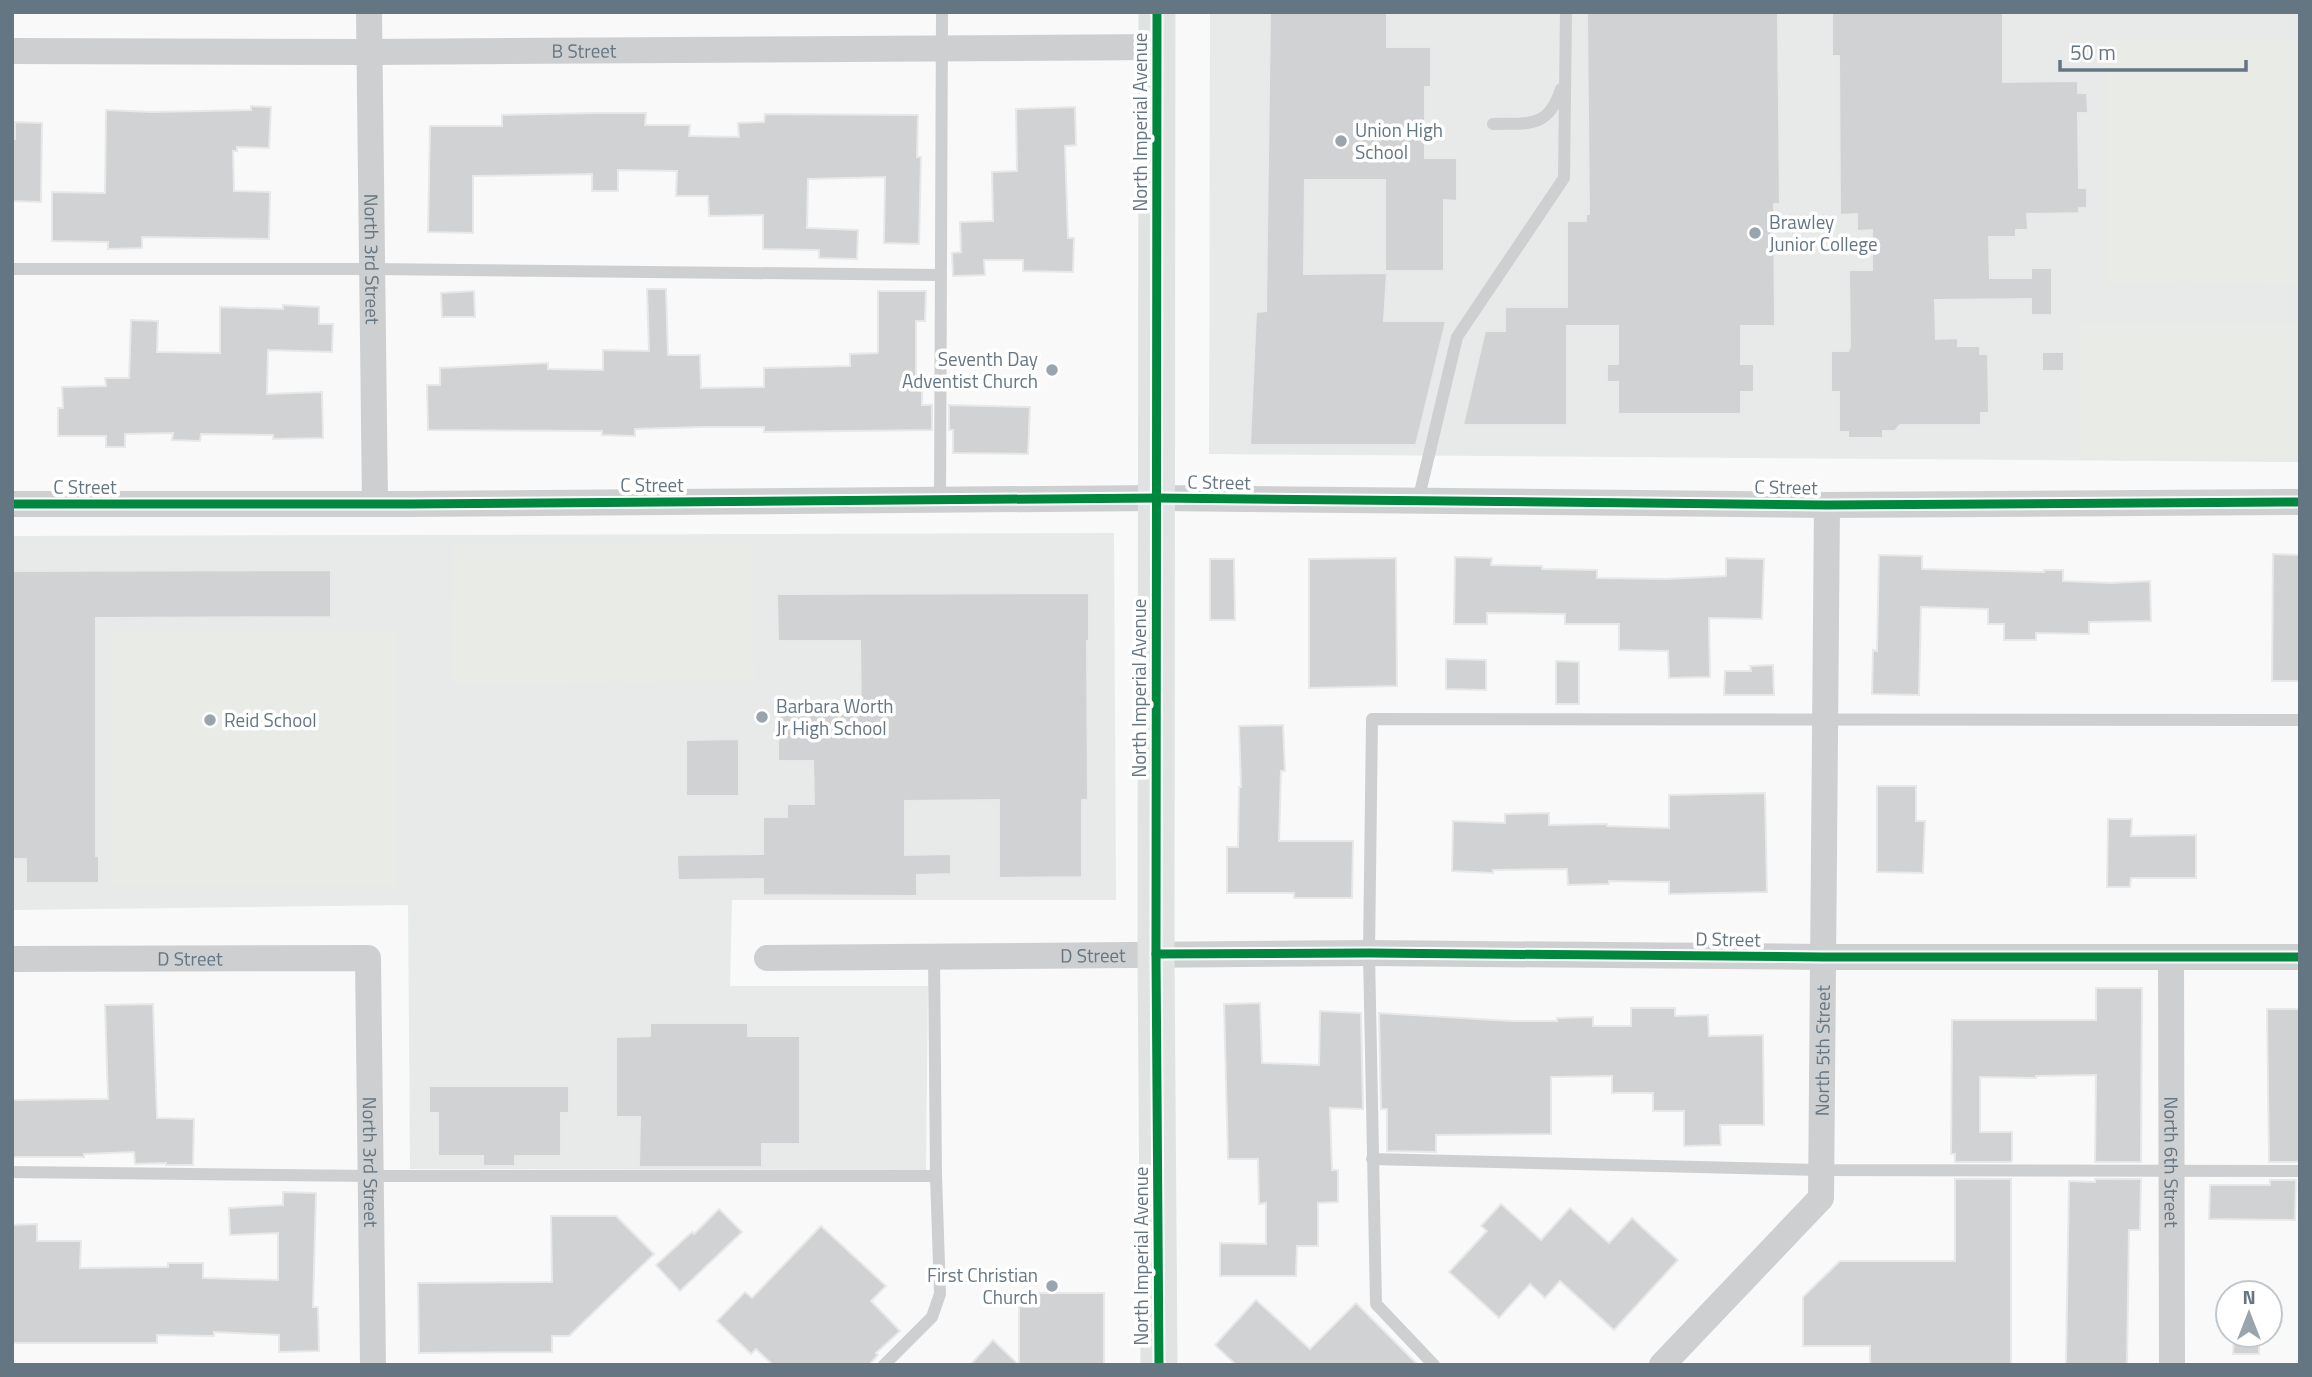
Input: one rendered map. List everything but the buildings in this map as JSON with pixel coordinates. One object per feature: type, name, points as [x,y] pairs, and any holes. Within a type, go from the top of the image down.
[{"type":"street","name":"North 3rd Street","points":[[369,12],[375,504]]},
{"type":"street","name":"B Street","points":[[12,51],[368,52],[942,48],[1157,30]]},
{"type":"street","name":"North Imperial Avenue","points":[[1157,30],[1156,954],[1159,1365]]},
{"type":"street","name":"C Street","points":[[12,504],[1157,498],[1827,505],[2300,502]]},
{"type":"street","name":"North 5th Street","points":[[1662,1365],[1821,1198],[1827,505]]},
{"type":"street","name":"D Street","points":[[767,958],[1369,953],[2300,957]]},
{"type":"street","name":"North 6th Street","points":[[2171,957],[2172,1365]]},
{"type":"street","name":"North 3rd Street","points":[[368,958],[373,1365]]},
{"type":"street","name":"D Street","points":[[12,959],[368,958]]},
{"type":"lane","points":[[940,500],[942,12]]},
{"type":"lane","points":[[1418,501],[1457,337],[1564,178],[1566,12]]},
{"type":"lane","points":[[1493,124],[1534,123],[1555,108],[1566,76]]},
{"type":"lane","points":[[12,269],[371,269],[941,275]]},
{"type":"lane","points":[[1434,1365],[1376,1304],[1369,953],[1372,719],[2300,720]]},
{"type":"lane","points":[[884,1365],[932,1317],[940,1294],[934,956]]},
{"type":"lane","points":[[1372,1159],[1821,1170],[2300,1171]]},
{"type":"lane","points":[[12,1172],[370,1176],[936,1176]]},
{"type":"shaded area","name":"Brawley Junior College","points":[[1210,12],[2300,12],[2300,462],[1209,454]]},
{"type":"shaded area","points":[[2107,40],[2300,41],[2300,283],[2106,282]]},
{"type":"shaded area","points":[[2080,322],[2300,322],[2300,458],[2080,458]]},
{"type":"shaded area","name":"Barbara Worth Jr High School","points":[[1114,533],[1116,900],[732,900],[730,986],[928,986],[926,1170],[410,1169],[408,905],[12,910],[12,536]]},
{"type":"shaded area","points":[[752,544],[754,681],[452,684],[454,545]]},
{"type":"shaded area","points":[[111,632],[396,632],[396,886],[111,886]]},
{"type":"cycle path","points":[[1157,12],[1156,954],[1159,1365]]},
{"type":"cycle path","points":[[12,504],[1157,498],[1827,505],[2300,502]]},
{"type":"cycle path","points":[[1156,954],[2300,957]]},
{"type":"place","name":"Union High School","points":[[1341,141]]},
{"type":"place","name":"Brawley Junior College","points":[[1755,233]]},
{"type":"place","name":"Seventh Day Adventist Church","points":[[1052,370]]},
{"type":"place","name":"Barbara Worth Jr High School","points":[[762,717]]},
{"type":"place","name":"Reid School","points":[[210,720]]},
{"type":"place","name":"First Christian Church","points":[[1052,1286]]}]
